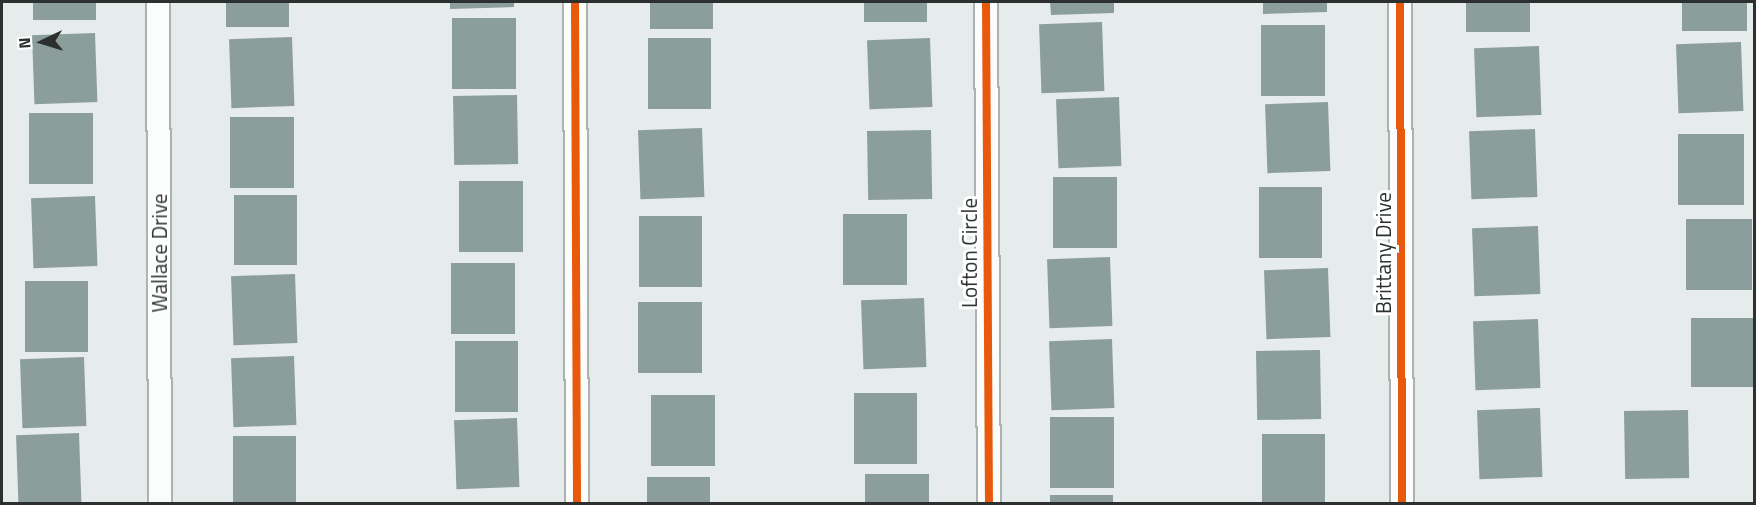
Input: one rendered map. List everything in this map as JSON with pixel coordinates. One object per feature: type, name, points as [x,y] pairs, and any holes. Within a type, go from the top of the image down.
[{"type":"street","name":"Wallace Drive","points":[[158,2],[160,504]]},
{"type":"street","points":[[576,2],[578,504]]},
{"type":"street","name":"Lofton Circle","points":[[986,2],[988,504]]},
{"type":"street","name":"Brittany Drive","points":[[1400,2],[1402,504]]},
{"type":"building","points":[[33,2],[96,2],[96,20],[33,20]]},
{"type":"building","points":[[226,2],[289,2],[289,27],[226,27]]},
{"type":"building","points":[[450,2],[514,2],[514,7],[450,9]]},
{"type":"building","points":[[650,2],[713,2],[713,29],[650,29]]},
{"type":"building","points":[[864,2],[927,2],[927,22],[864,22]]},
{"type":"building","points":[[1050,2],[1114,2],[1114,13],[1051,15]]},
{"type":"building","points":[[1263,2],[1327,2],[1327,12],[1263,14]]},
{"type":"building","points":[[1466,2],[1530,2],[1530,32],[1466,32]]},
{"type":"building","points":[[1682,2],[1747,2],[1747,31],[1682,31]]},
{"type":"building","points":[[452,18],[516,18],[516,89],[452,89]]},
{"type":"building","points":[[1102,22],[1104,91],[1041,93],[1039,24]]},
{"type":"building","points":[[1261,25],[1325,25],[1325,96],[1261,96]]},
{"type":"building","points":[[95,33],[97,102],[34,104],[32,35]]},
{"type":"building","points":[[292,37],[294,106],[231,108],[229,39]]},
{"type":"building","points":[[648,38],[711,38],[711,109],[648,109]]},
{"type":"building","points":[[930,38],[932,107],[869,109],[867,40]]},
{"type":"building","points":[[1741,42],[1743,111],[1678,113],[1676,44]]},
{"type":"building","points":[[1539,46],[1541,115],[1476,117],[1474,48]]},
{"type":"building","points":[[517,95],[518,164],[454,165],[453,96]]},
{"type":"building","points":[[1119,97],[1121,166],[1058,168],[1056,99]]},
{"type":"building","points":[[1328,102],[1330,171],[1267,173],[1265,104]]},
{"type":"building","points":[[29,113],[93,113],[93,184],[29,184]]},
{"type":"building","points":[[230,117],[294,117],[294,188],[230,188]]},
{"type":"building","points":[[702,128],[704,197],[640,199],[638,130]]},
{"type":"building","points":[[1535,129],[1537,197],[1471,199],[1469,131]]},
{"type":"building","points":[[931,130],[932,199],[868,200],[867,131]]},
{"type":"building","points":[[1678,134],[1744,134],[1744,205],[1678,205]]},
{"type":"building","points":[[1053,177],[1117,177],[1117,248],[1053,248]]},
{"type":"building","points":[[459,181],[523,181],[523,252],[459,252]]},
{"type":"building","points":[[1259,187],[1322,187],[1322,258],[1259,258]]},
{"type":"building","points":[[234,195],[297,195],[297,265],[234,265]]},
{"type":"building","points":[[95,196],[97,266],[33,268],[31,198]]},
{"type":"building","points":[[843,214],[907,214],[907,285],[843,285]]},
{"type":"building","points":[[639,216],[702,216],[702,287],[639,287]]},
{"type":"building","points":[[1686,219],[1752,219],[1752,290],[1686,290]]},
{"type":"building","points":[[1538,226],[1540,294],[1474,296],[1472,228]]},
{"type":"building","points":[[1110,257],[1112,326],[1049,328],[1047,259]]},
{"type":"building","points":[[451,263],[515,263],[515,334],[451,334]]},
{"type":"building","points":[[1328,268],[1330,337],[1266,339],[1264,270]]},
{"type":"building","points":[[295,274],[297,343],[233,345],[231,276]]},
{"type":"building","points":[[25,281],[88,281],[88,352],[25,352]]},
{"type":"building","points":[[924,298],[926,367],[863,369],[861,300]]},
{"type":"building","points":[[638,302],[702,302],[702,373],[638,373]]},
{"type":"building","points":[[1691,318],[1754,318],[1754,387],[1691,387]]},
{"type":"building","points":[[1538,319],[1540,388],[1475,390],[1473,321]]},
{"type":"building","points":[[1112,339],[1114,408],[1051,410],[1049,341]]},
{"type":"building","points":[[455,341],[518,341],[518,412],[455,412]]},
{"type":"building","points":[[1320,350],[1321,419],[1257,420],[1256,351]]},
{"type":"building","points":[[294,356],[296,425],[233,427],[231,358]]},
{"type":"building","points":[[84,357],[86,426],[22,428],[20,359]]},
{"type":"building","points":[[854,393],[917,393],[917,464],[854,464]]},
{"type":"building","points":[[651,395],[715,395],[715,466],[651,466]]},
{"type":"building","points":[[1540,408],[1542,477],[1479,479],[1477,410]]},
{"type":"building","points":[[1688,410],[1689,478],[1625,479],[1624,411]]},
{"type":"building","points":[[1050,417],[1114,417],[1114,488],[1050,488]]},
{"type":"building","points":[[517,418],[519,487],[456,489],[454,420]]},
{"type":"building","points":[[79,433],[81,502],[18,504],[16,435]]},
{"type":"building","points":[[1262,434],[1325,434],[1325,504],[1262,504]]},
{"type":"building","points":[[233,436],[296,436],[296,504],[233,504]]},
{"type":"building","points":[[865,474],[929,474],[929,504],[865,504]]},
{"type":"building","points":[[647,477],[710,477],[710,504],[647,504]]},
{"type":"building","points":[[1050,495],[1113,495],[1113,504],[1050,504]]},
{"type":"cycle path","points":[[575,2],[577,504]]},
{"type":"cycle path","points":[[986,2],[989,504]]},
{"type":"cycle path","points":[[1400,2],[1402,504]]}]
